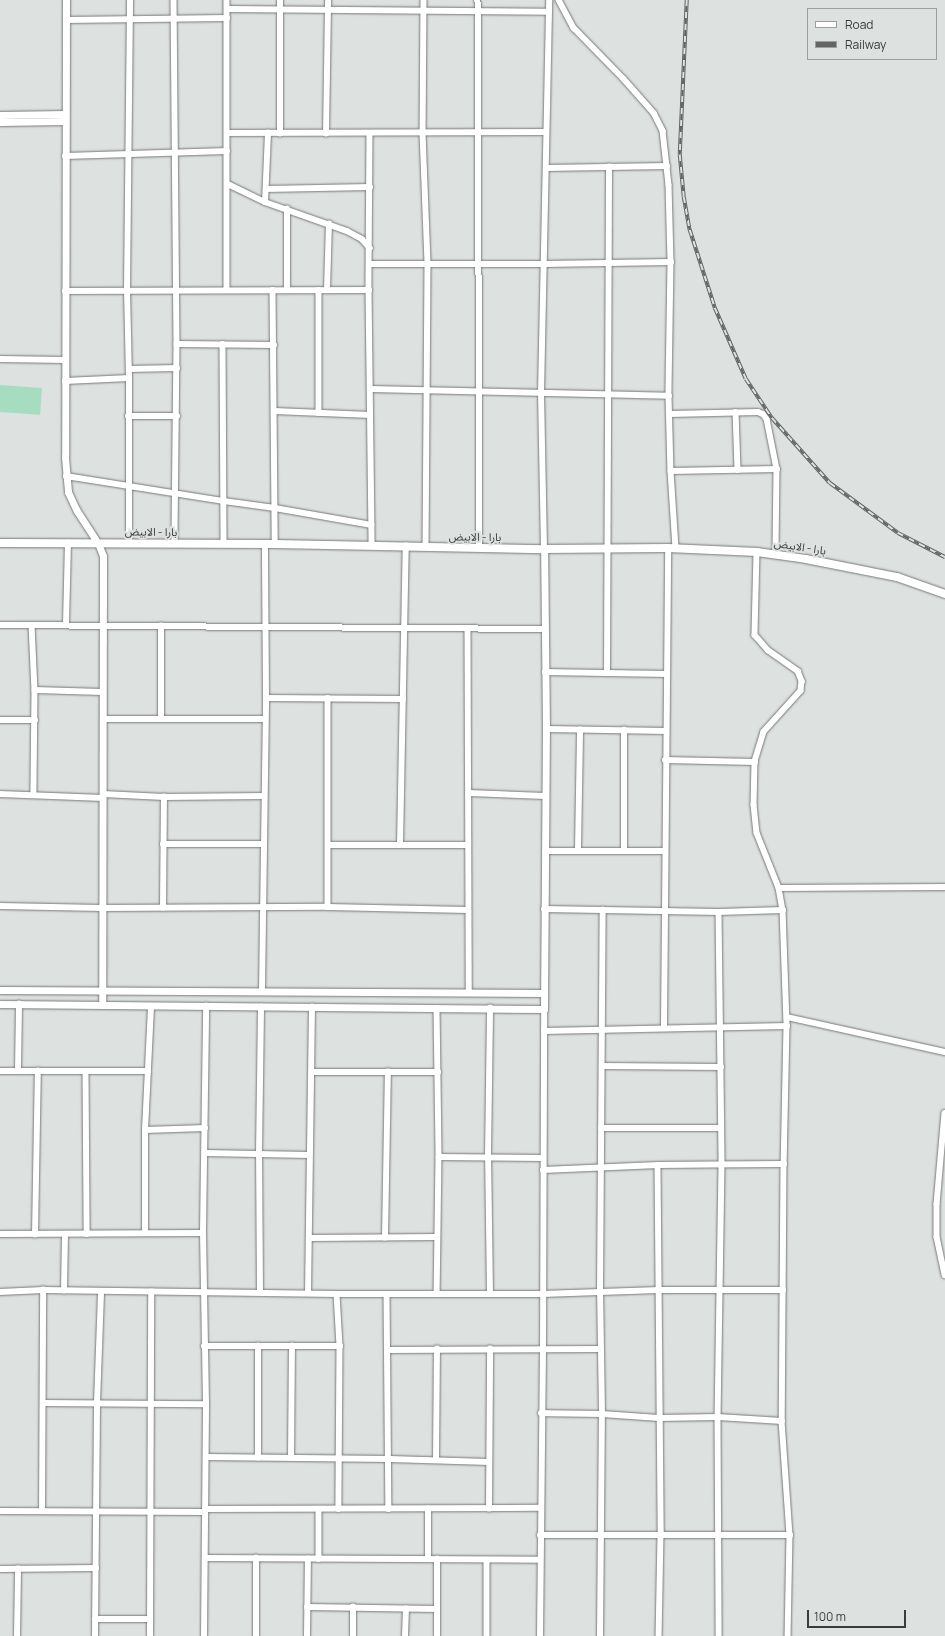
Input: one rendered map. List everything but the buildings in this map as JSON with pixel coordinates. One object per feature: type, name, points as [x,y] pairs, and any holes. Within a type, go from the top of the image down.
[{"type":"main road","points":[[66,0],[64,360],[66,476],[68,492],[77,511],[98,543],[103,556],[102,1005]]},
{"type":"main road","points":[[0,115],[65,118]]},
{"type":"main road","points":[[0,122],[65,118]]},
{"type":"main road","name":"بارا - الابيض","points":[[0,543],[372,545],[544,549],[672,548],[757,552],[814,560],[897,577],[945,594]]},
{"type":"main road","points":[[0,1004],[544,1009],[546,729],[544,549]]},
{"type":"main road","points":[[0,990],[544,993]]},
{"type":"street","points":[[129,543],[129,369],[127,290],[130,0]]},
{"type":"street","points":[[174,0],[174,152],[177,344],[177,493],[175,544]]},
{"type":"street","points":[[227,0],[228,289]]},
{"type":"street","points":[[280,0],[280,134]]},
{"type":"street","points":[[326,134],[328,0]]},
{"type":"street","points":[[424,0],[423,133],[428,264],[426,547]]},
{"type":"street","points":[[478,0],[480,548]]},
{"type":"street","points":[[544,549],[541,393],[550,0]]},
{"type":"street","points":[[559,0],[574,28],[654,113],[663,131],[667,166],[671,262],[669,396],[672,548],[666,674],[664,1028]]},
{"type":"street","points":[[227,9],[477,10],[549,12]]},
{"type":"street","points":[[66,20],[130,18],[227,18]]},
{"type":"street","points":[[228,133],[326,134],[546,132]]},
{"type":"street","points":[[265,202],[268,133]]},
{"type":"street","points":[[370,133],[369,290],[372,545]]},
{"type":"street","points":[[65,156],[227,151]]},
{"type":"street","points":[[546,168],[667,166]]},
{"type":"street","points":[[607,673],[609,167]]},
{"type":"street","points":[[228,184],[265,202],[329,224],[362,239],[370,248]]},
{"type":"street","points":[[266,189],[370,187]]},
{"type":"street","points":[[287,209],[287,290]]},
{"type":"street","points":[[327,290],[329,224]]},
{"type":"street","points":[[370,264],[671,262]]},
{"type":"street","points":[[65,291],[228,289],[369,290]]},
{"type":"street","points":[[273,290],[275,544]]},
{"type":"street","points":[[319,290],[319,413]]},
{"type":"street","points":[[177,344],[274,344]]},
{"type":"street","points":[[223,344],[224,544]]},
{"type":"street","points":[[0,360],[64,360]]},
{"type":"street","points":[[129,369],[177,368]]},
{"type":"street","points":[[64,380],[129,378]]},
{"type":"street","points":[[371,389],[669,396]]},
{"type":"street","points":[[275,411],[370,415]]},
{"type":"street","points":[[670,414],[736,412],[764,414],[767,419],[776,455],[776,555]]},
{"type":"street","points":[[736,412],[738,470]]},
{"type":"street","points":[[128,416],[177,416]]},
{"type":"street","points":[[671,471],[777,469]]},
{"type":"street","points":[[66,476],[275,508],[372,525]]},
{"type":"street","points":[[66,624],[68,543]]},
{"type":"street","points":[[262,991],[266,698],[265,544]]},
{"type":"street","points":[[400,845],[406,546]]},
{"type":"street","points":[[757,552],[755,635],[768,650],[798,671],[802,681],[801,691],[764,732],[755,762],[754,805],[757,833],[779,888],[784,910],[787,1026],[784,1164],[782,1421],[790,1535],[788,1636]]},
{"type":"street","points":[[0,624],[266,626],[405,629],[545,629]]},
{"type":"street","points":[[32,625],[36,690],[34,794]]},
{"type":"street","points":[[161,626],[161,718]]},
{"type":"street","points":[[468,628],[469,793],[467,910],[469,992]]},
{"type":"street","points":[[545,672],[666,674]]},
{"type":"street","points":[[36,690],[102,692]]},
{"type":"street","points":[[266,698],[403,699]]},
{"type":"street","points":[[328,698],[328,907]]},
{"type":"street","points":[[103,719],[265,719]]},
{"type":"street","points":[[0,720],[35,720]]},
{"type":"street","points":[[546,729],[666,731]]},
{"type":"street","points":[[578,850],[580,730]]},
{"type":"street","points":[[624,730],[624,850]]},
{"type":"street","points":[[665,760],[755,762]]},
{"type":"street","points":[[469,793],[545,796]]},
{"type":"street","points":[[0,794],[164,797],[264,796]]},
{"type":"street","points":[[163,908],[164,797]]},
{"type":"street","points":[[163,844],[264,844]]},
{"type":"street","points":[[328,845],[468,845]]},
{"type":"street","points":[[545,851],[664,851]]},
{"type":"street","points":[[779,888],[945,887]]},
{"type":"street","points":[[0,906],[102,908],[328,907],[467,910]]},
{"type":"street","points":[[544,909],[664,912],[784,910]]},
{"type":"street","points":[[600,1636],[602,1414],[600,1293],[603,910]]},
{"type":"street","points":[[719,912],[722,1028],[722,1164],[718,1417],[719,1636]]},
{"type":"street","points":[[18,1070],[19,1004]]},
{"type":"street","points":[[145,1233],[145,1130],[151,1006]]},
{"type":"street","points":[[204,1636],[206,1404],[203,1233],[206,1006]]},
{"type":"street","points":[[260,1292],[259,1153],[261,1007]]},
{"type":"street","points":[[308,1293],[310,1238],[309,1155],[312,1072],[312,1007]]},
{"type":"street","points":[[437,1008],[439,1157],[437,1293]]},
{"type":"street","points":[[490,1008],[488,1156],[490,1294]]},
{"type":"street","points":[[540,1636],[544,1009]]},
{"type":"street","points":[[787,1017],[945,1052]]},
{"type":"street","points":[[544,1031],[787,1026]]},
{"type":"street","points":[[602,1066],[721,1067]]},
{"type":"street","points":[[0,1070],[86,1072],[148,1071]]},
{"type":"street","points":[[35,1235],[38,1071]]},
{"type":"street","points":[[86,1072],[87,1234]]},
{"type":"street","points":[[312,1072],[438,1072]]},
{"type":"street","points":[[386,1238],[388,1072]]},
{"type":"street","points":[[945,1112],[936,1204],[937,1236],[945,1275]]},
{"type":"street","points":[[145,1130],[205,1128]]},
{"type":"street","points":[[602,1128],[721,1128]]},
{"type":"street","points":[[205,1153],[309,1155]]},
{"type":"street","points":[[439,1157],[488,1156],[543,1158]]},
{"type":"street","points":[[543,1170],[658,1165],[784,1164]]},
{"type":"street","points":[[658,1165],[661,1535],[659,1636]]},
{"type":"street","points":[[0,1234],[65,1235],[203,1233]]},
{"type":"street","points":[[64,1291],[65,1235]]},
{"type":"street","points":[[310,1238],[437,1237]]},
{"type":"street","points":[[0,1292],[43,1290],[101,1292],[260,1292],[337,1294],[543,1294],[659,1290],[783,1290]]},
{"type":"street","points":[[42,1511],[43,1290]]},
{"type":"street","points":[[95,1636],[97,1403],[101,1292]]},
{"type":"street","points":[[150,1636],[149,1512],[151,1292]]},
{"type":"street","points":[[337,1294],[340,1346],[339,1509]]},
{"type":"street","points":[[387,1294],[390,1459],[389,1509]]},
{"type":"street","points":[[204,1346],[340,1346]]},
{"type":"street","points":[[258,1346],[258,1458]]},
{"type":"street","points":[[291,1458],[292,1346]]},
{"type":"street","points":[[436,1460],[437,1349]]},
{"type":"street","points":[[489,1509],[490,1349]]},
{"type":"street","points":[[387,1350],[600,1350]]},
{"type":"street","points":[[43,1403],[206,1404]]},
{"type":"street","points":[[541,1413],[602,1414],[659,1418],[718,1417],[782,1421]]},
{"type":"street","points":[[206,1457],[390,1459],[489,1462]]},
{"type":"street","points":[[0,1511],[149,1512],[319,1508],[541,1508]]},
{"type":"street","points":[[319,1508],[319,1559]]},
{"type":"street","points":[[428,1509],[428,1559]]},
{"type":"street","points":[[540,1535],[790,1535]]},
{"type":"street","points":[[205,1558],[540,1560]]},
{"type":"street","points":[[256,1558],[256,1636]]},
{"type":"street","points":[[307,1636],[308,1559]]},
{"type":"street","points":[[437,1559],[437,1636]]},
{"type":"street","points":[[487,1560],[487,1636]]},
{"type":"street","points":[[0,1569],[96,1568]]},
{"type":"street","points":[[17,1636],[18,1569]]},
{"type":"street","points":[[307,1607],[437,1610]]},
{"type":"street","points":[[353,1607],[353,1636]]},
{"type":"street","points":[[405,1636],[406,1609]]},
{"type":"street","points":[[95,1619],[150,1619]]},
{"type":"green space","points":[[0,385],[42,388],[40,415],[0,412]]},
{"type":"railway","points":[[687,0],[680,155],[684,197],[690,230],[715,308],[746,379],[772,418],[830,483],[898,533],[945,557]]}]
